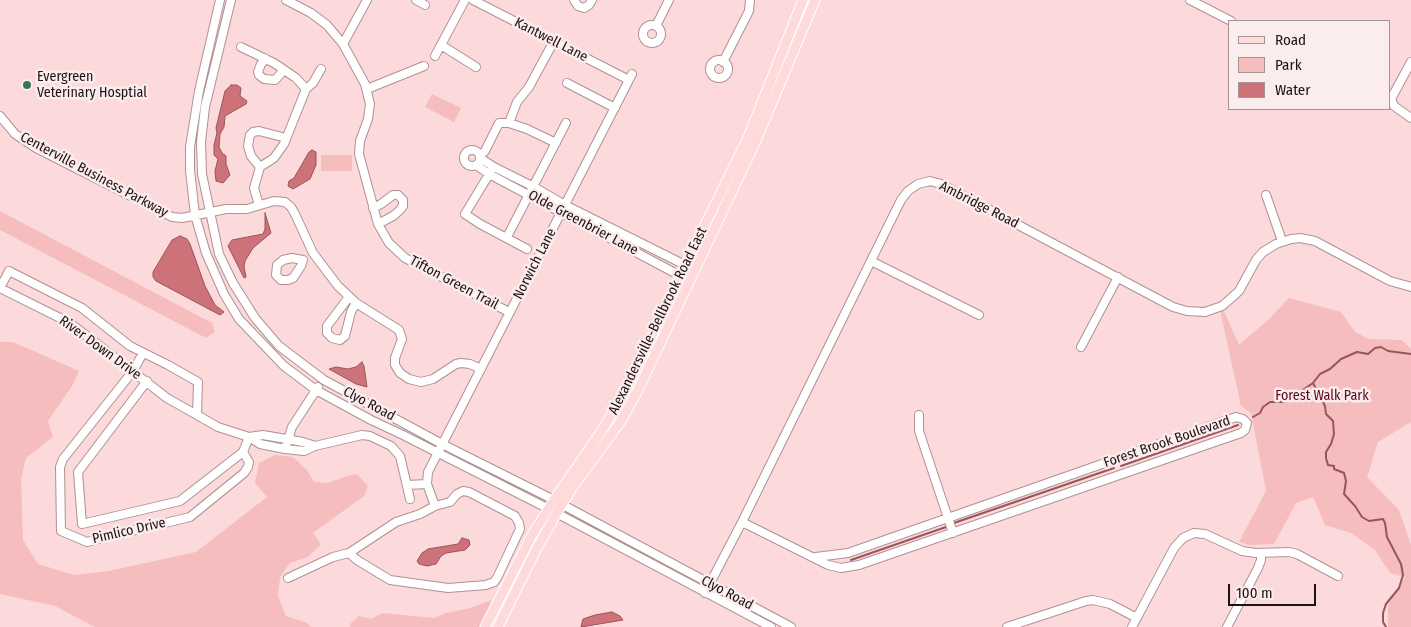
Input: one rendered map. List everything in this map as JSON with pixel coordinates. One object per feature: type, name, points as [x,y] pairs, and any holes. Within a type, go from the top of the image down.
[{"type":"main road","name":"Alexandersville-Bellbrook Road East","points":[[558,503],[628,387],[685,265],[751,142],[788,67],[803,0]]},
{"type":"main road","name":"Alexandersville-Bellbrook Road East","points":[[794,37],[814,0]]},
{"type":"main road","name":"Alexandersville-Bellbrook Road East","points":[[489,626],[525,548],[631,404],[690,281],[751,142]]},
{"type":"main road","name":"Alexandersville-Bellbrook Road East","points":[[498,627],[536,550],[552,511]]},
{"type":"street","name":"Clyo Road","points":[[220,0],[199,91],[190,146],[190,170],[195,215],[206,253],[224,294],[239,319],[284,366],[316,390],[371,420],[403,434],[552,511],[766,626]]},
{"type":"street","name":"Clyo Road","points":[[231,0],[205,107],[201,142],[202,174],[219,254],[233,283],[255,318],[279,346],[324,380],[791,627]]},
{"type":"street","name":"Tifton Green Trail","points":[[286,0],[327,25],[343,44],[367,88],[370,97],[369,112],[360,141],[359,154],[378,224],[390,243],[406,258],[510,312]]},
{"type":"street","points":[[302,8],[307,0]]},
{"type":"street","points":[[343,44],[367,0]]},
{"type":"street","points":[[416,0],[425,5]]},
{"type":"street","points":[[435,56],[465,0]]},
{"type":"street","name":"Kantwell Lane","points":[[473,0],[630,77]]},
{"type":"street","points":[[574,0],[578,6],[584,8],[589,6],[592,0]]},
{"type":"street","points":[[656,26],[669,0]]},
{"type":"street","points":[[724,62],[749,11],[750,0]]},
{"type":"street","points":[[1190,0],[1229,20]]},
{"type":"street","points":[[509,123],[517,102],[529,87],[554,41]]},
{"type":"street","points":[[441,45],[476,66]]},
{"type":"street","points":[[241,47],[284,70],[296,78],[306,89]]},
{"type":"street","points":[[266,59],[261,64],[258,72],[264,79],[275,80],[284,70]]},
{"type":"street","points":[[1411,62],[1391,97],[1394,106],[1411,118]]},
{"type":"street","points":[[367,88],[424,66]]},
{"type":"street","points":[[259,205],[254,188],[260,168],[278,153],[306,89],[313,83],[321,69]]},
{"type":"street","name":"Norwich Lane","points":[[427,484],[428,472],[437,453],[630,77]]},
{"type":"street","points":[[567,83],[615,108]]},
{"type":"street","name":"Centerville Business Parkway","points":[[0,116],[15,134],[32,146],[167,215],[182,218],[226,209],[247,209],[274,201],[282,201],[288,204],[294,214],[313,254]]},
{"type":"street","points":[[479,160],[497,124],[509,123],[528,129],[556,143]]},
{"type":"street","points":[[507,237],[566,123]]},
{"type":"street","points":[[260,168],[251,156],[248,146],[250,135],[253,132],[259,131],[286,138]]},
{"type":"street","name":"Olde Greenbrier Lane","points":[[479,160],[534,187],[563,209],[690,281]]},
{"type":"street","name":"Olde Greenbrier Lane","points":[[479,160],[489,174],[529,195],[695,270]]},
{"type":"street","points":[[494,167],[465,214],[480,224],[527,248]]},
{"type":"street","name":"Ambridge Road","points":[[706,593],[908,190],[918,184],[930,182],[942,184],[1179,310],[1205,312],[1222,306],[1235,295],[1256,260],[1271,246],[1282,241]]},
{"type":"street","points":[[373,208],[393,196],[398,195],[403,200],[403,206],[396,214],[378,224]]},
{"type":"street","points":[[1266,195],[1282,241],[1300,238],[1315,241],[1390,281],[1411,287]]},
{"type":"street","points":[[303,260],[313,254],[325,272],[348,297],[399,330],[402,339],[395,358],[396,365],[400,373],[409,379],[421,382],[434,379],[456,364],[461,363],[470,364],[481,369]]},
{"type":"street","points":[[871,262],[978,315]]},
{"type":"street","name":"River Down Drive","points":[[197,415],[198,382],[130,346],[82,308],[9,271],[0,288],[70,323],[167,398],[218,427],[249,437],[260,444],[304,451],[315,446],[362,435],[370,436],[391,446],[400,456],[410,499]]},
{"type":"street","points":[[1081,347],[1118,277]]},
{"type":"street","points":[[348,297],[327,326],[327,333],[332,338],[340,340],[345,336],[351,312],[356,303]]},
{"type":"street","name":"Pimlico Drive","points":[[143,353],[133,371],[63,459],[60,467],[61,531],[87,542],[190,517],[244,473],[249,462],[242,452]]},
{"type":"street","points":[[286,449],[292,428],[324,380]]},
{"type":"street","name":"Pimlico Drive","points":[[147,381],[78,472],[82,524],[180,501],[242,452],[249,437]]},
{"type":"street","points":[[919,415],[918,431],[953,533]]},
{"type":"street","name":"Forest Brook Boulevard","points":[[742,522],[832,566],[848,567],[859,565],[1241,433],[1245,430],[1247,424],[1243,418],[1236,417],[848,553],[816,557]]},
{"type":"street","name":"River Down Drive","points":[[249,437],[263,435],[315,446]]},
{"type":"street","points":[[407,485],[427,484],[435,506]]},
{"type":"street","points":[[288,578],[333,557],[349,553],[396,522],[450,502],[457,494],[463,491],[469,492],[514,516],[520,523],[520,528],[494,582],[486,586],[448,588],[390,580],[349,553]]},
{"type":"street","points":[[1132,627],[1174,548],[1183,538],[1200,533],[1242,551],[1261,553],[1289,552],[1298,554],[1338,576]]},
{"type":"street","points":[[1227,627],[1258,568],[1261,553]]},
{"type":"street","points":[[1007,627],[1086,601],[1110,604],[1137,618]]},
{"type":"street","points":[[766,626],[769,615]]},
{"type":"green space","points":[[432,94],[461,108],[454,122],[425,107]]},
{"type":"green space","points":[[321,155],[352,155],[352,171],[321,171]]},
{"type":"green space","points":[[0,211],[212,323],[215,332],[206,338],[0,230]]},
{"type":"green space","name":"Forest Walk Park","points":[[1289,298],[1341,312],[1355,332],[1369,339],[1402,340],[1411,349],[1411,422],[1378,442],[1367,477],[1399,510],[1411,545],[1411,627],[1388,627],[1388,605],[1405,577],[1390,573],[1375,550],[1351,533],[1325,525],[1313,497],[1296,503],[1274,544],[1249,545],[1239,542],[1266,491],[1251,413],[1241,406],[1220,310],[1223,309],[1239,345],[1268,320]]},
{"type":"green space","points":[[0,342],[13,342],[79,371],[72,386],[48,421],[53,437],[26,458],[21,479],[23,540],[38,564],[74,575],[109,571],[196,552],[267,497],[255,483],[259,463],[275,455],[293,457],[307,470],[314,482],[328,483],[357,474],[368,486],[364,496],[313,533],[321,544],[308,557],[290,563],[280,577],[278,596],[286,616],[307,623],[311,627],[95,627],[55,606],[0,594]]},
{"type":"green space","points":[[492,600],[479,627],[350,627],[351,623],[359,616],[371,619],[382,613],[434,618]]},
{"type":"water","points":[[231,85],[237,85],[241,88],[240,96],[247,101],[246,104],[225,116],[219,147],[226,156],[226,164],[230,175],[223,183],[216,181],[215,171],[218,159],[214,155],[214,145],[225,91]]},
{"type":"water","points":[[312,150],[316,152],[316,165],[310,179],[293,189],[288,186],[289,181],[294,178]]},
{"type":"water","points":[[265,213],[271,233],[253,248],[245,261],[246,277],[244,278],[228,246],[232,240],[263,234],[265,229]]},
{"type":"water","points":[[180,236],[187,239],[190,244],[205,286],[215,305],[224,312],[220,315],[156,281],[153,277],[153,272],[172,240]]},
{"type":"water","points":[[362,362],[367,387],[356,384],[329,369],[336,367],[348,369],[356,367]]},
{"type":"water","points":[[462,538],[469,540],[470,545],[465,550],[446,553],[441,556],[436,564],[427,566],[419,564],[417,561],[422,553],[428,549],[458,544]]},
{"type":"water","points":[[612,612],[623,620],[581,627],[583,619]]},
{"type":"waterway","points":[[1386,627],[1383,622],[1383,613],[1386,604],[1399,588],[1403,575],[1401,564],[1387,537],[1383,519],[1369,521],[1362,517],[1344,494],[1346,481],[1344,473],[1334,469],[1334,466],[1328,465],[1326,452],[1334,434],[1333,421],[1326,414],[1325,406],[1313,383],[1320,374],[1330,369],[1341,359],[1357,352],[1368,354],[1375,348],[1381,347],[1388,351],[1411,354]]},
{"type":"waterway","points":[[1253,417],[1260,413],[1263,407],[1270,402],[1282,402],[1313,383]]},
{"type":"waterway","points":[[1121,466],[1238,425]]},
{"type":"waterway","points":[[954,523],[1114,468]]},
{"type":"waterway","points":[[851,560],[946,527]]},
{"type":"place","name":"Evergreen Veterinary Hosptial","points":[[27,85]]}]
